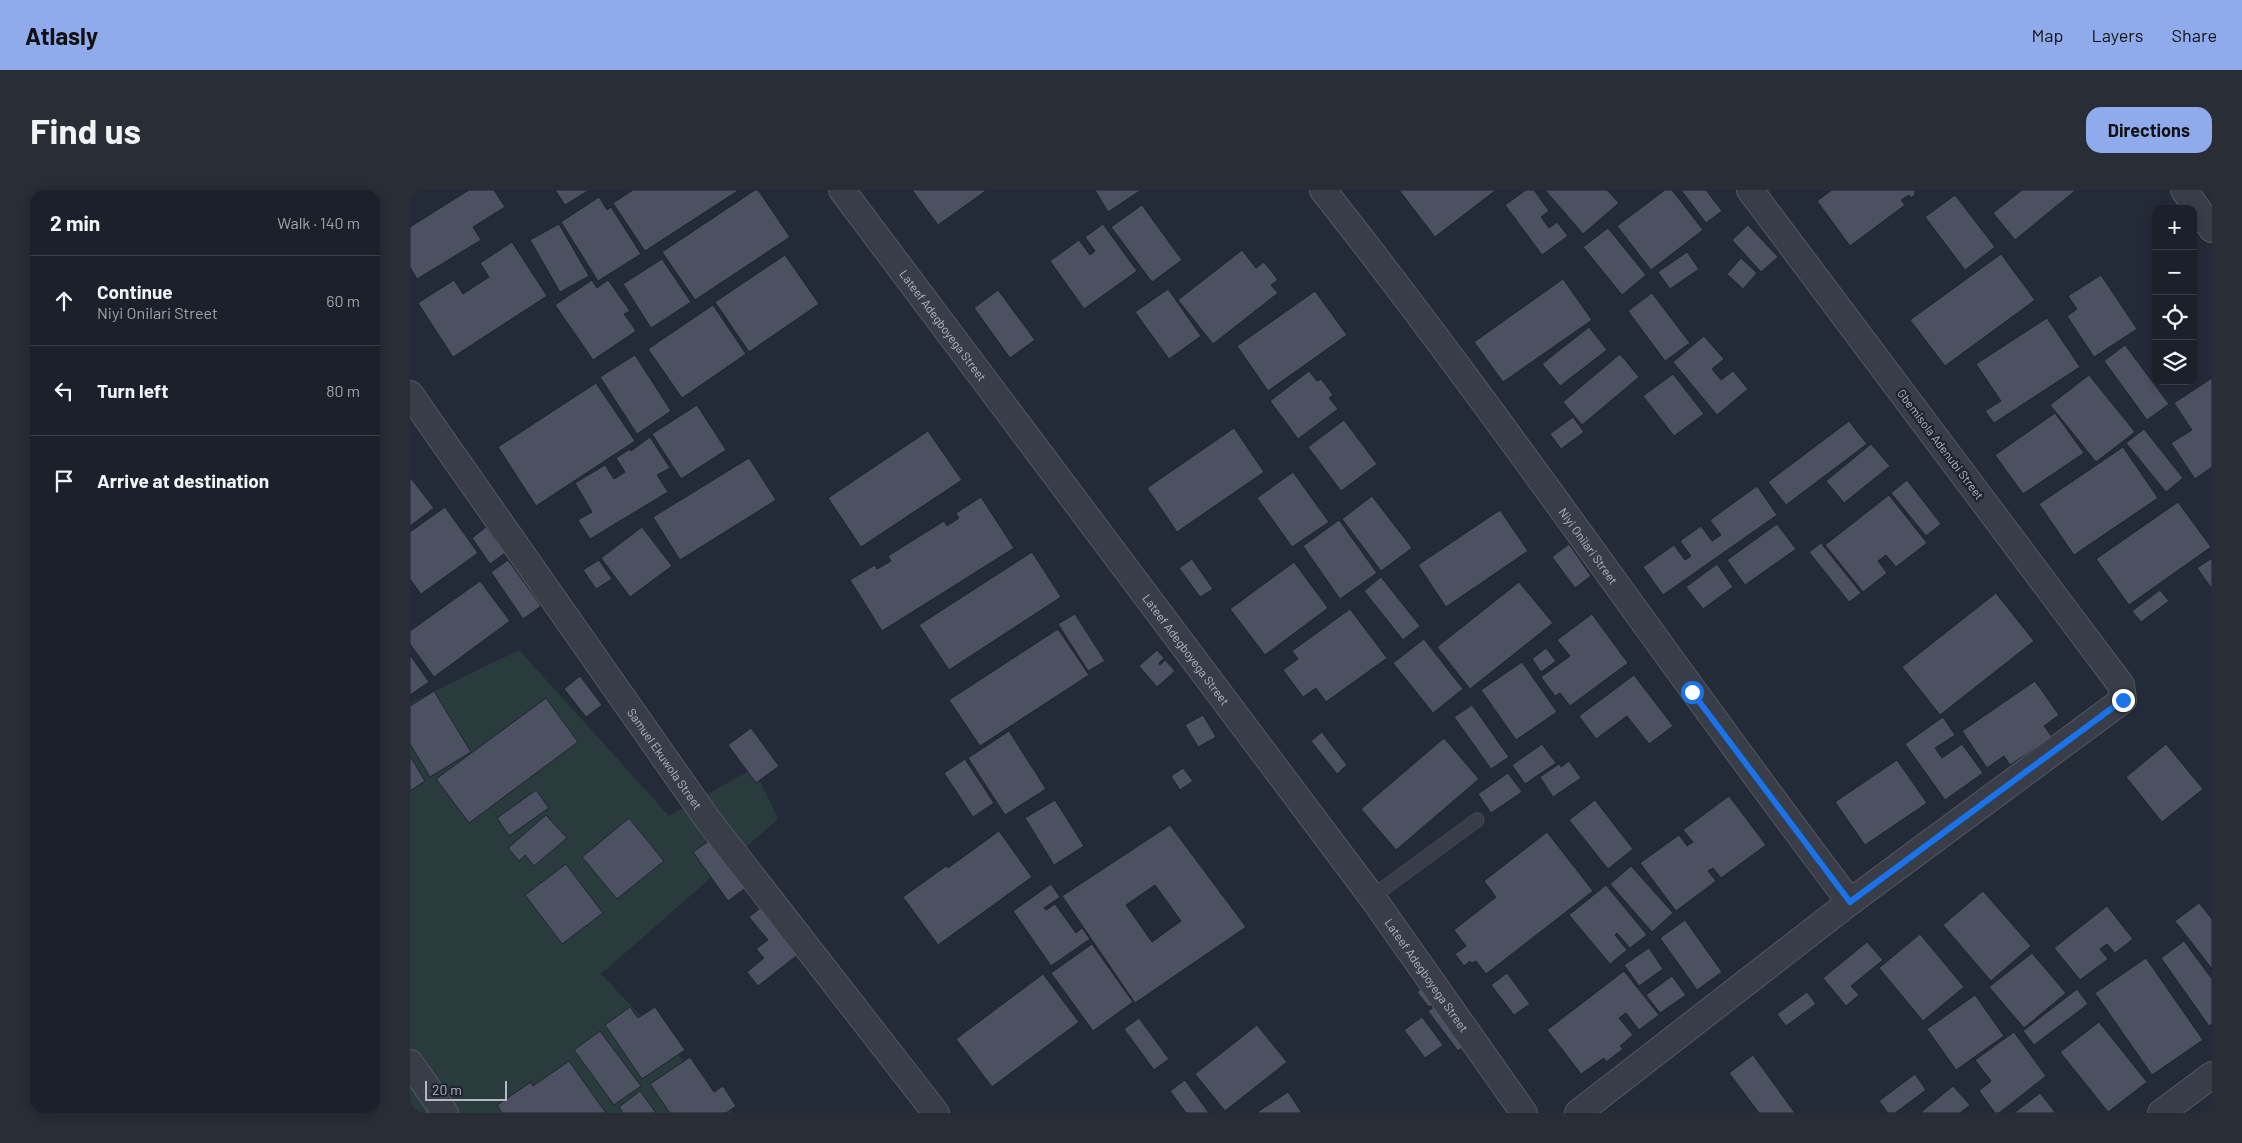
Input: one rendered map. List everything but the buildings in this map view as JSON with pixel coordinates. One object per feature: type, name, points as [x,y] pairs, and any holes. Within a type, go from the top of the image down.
[{"type":"street","name":"Lateef Adegboyega Street","points":[[842,190],[1372,897],[1524,1113]]},
{"type":"street","name":"Niyi Onilari Street","points":[[1323,190],[1414,308],[1704,708],[1850,902]]},
{"type":"street","name":"Gbemisola Adenubi Street","points":[[1750,190],[2122,684],[2123,700],[1850,902]]},
{"type":"street","points":[[2184,190],[2212,230]]},
{"type":"street","name":"Samuel Ekuwola Street","points":[[410,394],[708,820],[936,1113]]},
{"type":"street","points":[[1578,1113],[1850,902]]},
{"type":"street","points":[[410,1063],[445,1113]]},
{"type":"street","points":[[2161,1113],[2212,1075]]},
{"type":"lane","points":[[1372,897],[1477,820]]},
{"type":"shaded area","points":[[519,650],[669,816],[754,768],[778,819],[601,974],[733,1113],[410,1113],[410,703]]},
{"type":"route","points":[[1692,692],[1850,902],[2123,700]]}]
